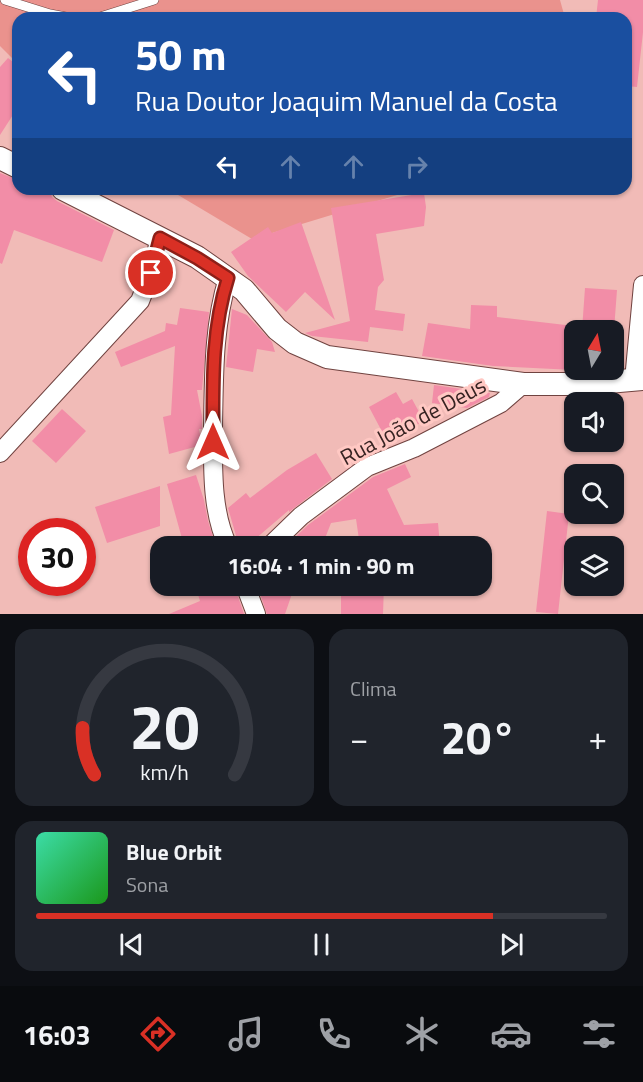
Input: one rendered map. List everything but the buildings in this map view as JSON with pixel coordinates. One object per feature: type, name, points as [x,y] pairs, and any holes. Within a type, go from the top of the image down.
[{"type":"street","points":[[75,195],[197,258],[244,290],[277,329],[295,343],[327,357],[523,384],[585,384],[639,379],[643,285]]},
{"type":"street","points":[[0,453],[140,301],[151,273],[160,238]]},
{"type":"street","points":[[223,536],[213,461],[213,406],[215,343],[221,299],[228,278]]},
{"type":"street","name":"Rua João de Deus","points":[[280,536],[301,516],[367,467],[414,448],[501,403],[523,384]]},
{"type":"street","points":[[250,596],[256,614]]},
{"type":"lane","points":[[5,0],[44,12]]},
{"type":"lane","points":[[116,12],[154,0]]},
{"type":"shaded area","points":[[0,0],[560,0],[563,12],[12,12],[12,58],[0,46]]},
{"type":"shaded area","points":[[178,195],[397,195],[252,239]]},
{"type":"route","points":[[151,273],[160,238],[228,278],[221,299],[215,343],[213,442]]}]
